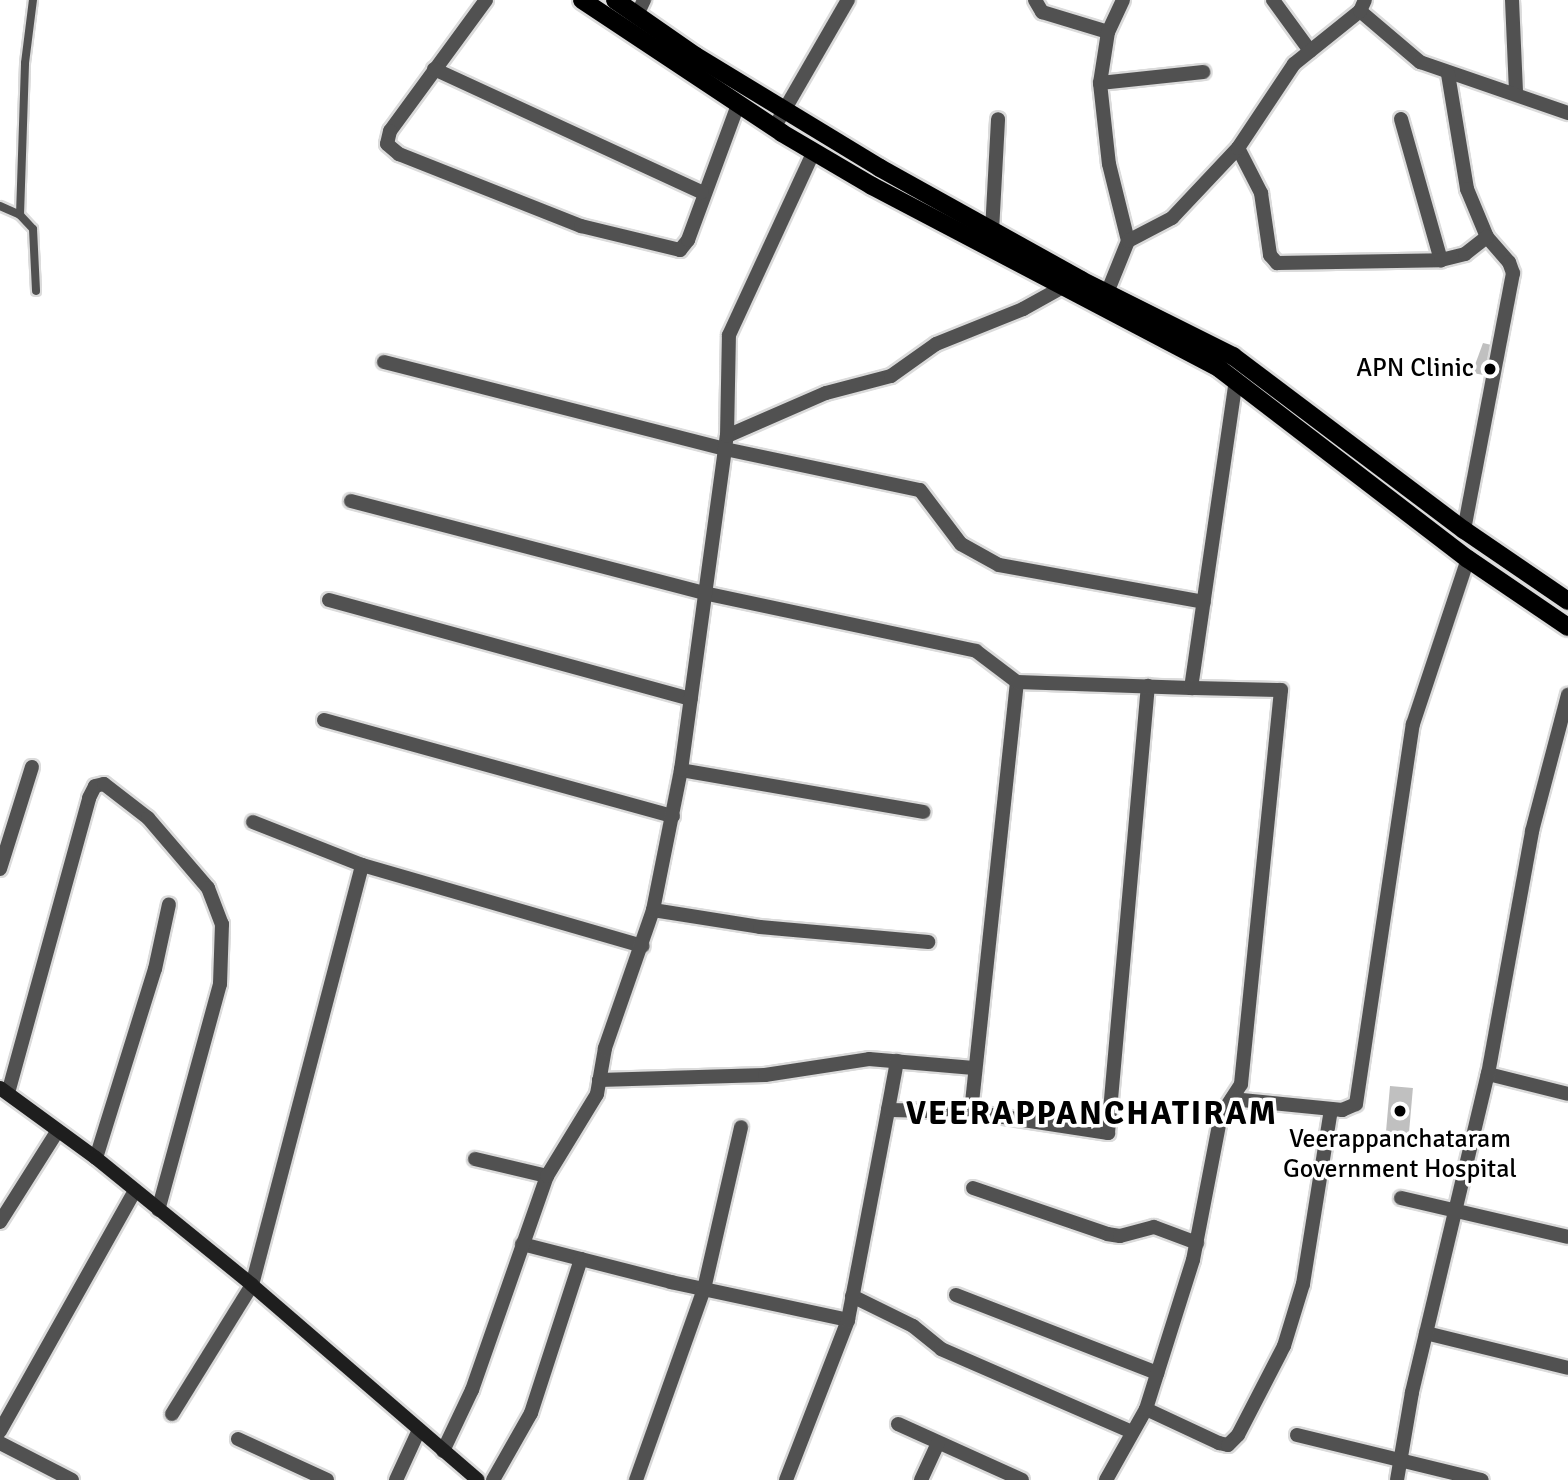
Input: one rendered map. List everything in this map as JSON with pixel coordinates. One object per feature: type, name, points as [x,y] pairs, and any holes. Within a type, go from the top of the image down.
[{"type":"main road","points":[[582,0],[738,105],[814,152],[1061,288],[1186,349],[1236,381],[1468,559],[1568,627]]},
{"type":"main road","points":[[615,0],[641,8],[785,110],[992,231],[1233,356],[1464,530],[1568,601]]},
{"type":"street","points":[[486,0],[390,131],[387,144],[399,154],[581,226],[668,250],[685,247],[702,192],[738,105]]},
{"type":"street","points":[[774,128],[848,0]]},
{"type":"street","points":[[1035,0],[1042,12],[1108,32]]},
{"type":"street","points":[[1107,293],[1128,241],[1110,164],[1100,83],[1108,32],[1123,0]]},
{"type":"street","points":[[1273,0],[1310,51]]},
{"type":"street","points":[[1512,0],[1516,92]]},
{"type":"street","points":[[1128,241],[1172,218],[1238,148],[1280,82],[1362,5],[1420,62],[1448,74],[1516,92],[1568,113]]},
{"type":"street","points":[[434,69],[702,192]]},
{"type":"street","points":[[1100,83],[1203,72]]},
{"type":"street","points":[[1448,74],[1467,189],[1487,237],[1509,261],[1512,289],[1464,530]]},
{"type":"street","points":[[992,231],[998,119]]},
{"type":"street","points":[[1401,119],[1441,260]]},
{"type":"street","points":[[1238,148],[1261,193],[1270,255],[1277,263],[1441,260],[1465,254],[1487,237]]},
{"type":"street","points":[[443,1451],[472,1390],[547,1176],[597,1094],[605,1048],[643,946],[673,816],[691,699],[726,442],[729,335],[814,152]]},
{"type":"street","points":[[726,442],[825,393],[891,376],[936,344],[1023,309],[1061,288]]},
{"type":"street","points":[[384,362],[920,490],[961,544],[999,565],[1204,602]]},
{"type":"street","points":[[1191,688],[1236,381]]},
{"type":"street","points":[[351,501],[704,593],[976,651],[1017,682],[1281,690],[1241,1084],[1220,1115],[1197,1243],[1146,1409],[1106,1480]]},
{"type":"street","points":[[1233,1099],[1347,1110],[1357,1098],[1413,724],[1468,559]]},
{"type":"street","points":[[329,600],[691,699]]},
{"type":"street","points":[[971,1112],[1017,682]]},
{"type":"street","points":[[888,1110],[971,1112],[1108,1133],[1148,686]]},
{"type":"street","points":[[1397,1480],[1426,1333],[1488,1074],[1532,831],[1568,695]]},
{"type":"street","points":[[324,720],[673,816]]},
{"type":"street","points":[[0,869],[32,766]]},
{"type":"street","points":[[681,770],[923,812]]},
{"type":"street","points":[[158,1209],[220,984],[222,924],[208,888],[148,818],[104,785],[94,786],[4,1090],[57,1132],[96,1158],[134,1192],[252,1285],[478,1480]]},
{"type":"street","points":[[253,822],[362,865],[643,946]]},
{"type":"street","points":[[173,1414],[252,1285],[362,865]]},
{"type":"street","points":[[96,1158],[155,969],[169,904]]},
{"type":"street","points":[[653,910],[761,927],[928,942]]},
{"type":"street","points":[[599,1080],[765,1075],[869,1059],[974,1068]]},
{"type":"street","points":[[786,1480],[848,1320],[897,1061]]},
{"type":"street","points":[[1488,1074],[1568,1094]]},
{"type":"street","points":[[1146,1409],[1219,1443],[1228,1445],[1238,1435],[1284,1346],[1303,1284],[1331,1109]]},
{"type":"street","points":[[636,1480],[704,1289],[741,1127]]},
{"type":"street","points":[[0,1222],[57,1132]]},
{"type":"street","points":[[475,1159],[547,1176]]},
{"type":"street","points":[[974,1188],[1107,1234],[1120,1236],[1154,1227],[1197,1243]]},
{"type":"street","points":[[0,1431],[134,1192]]},
{"type":"street","points":[[1401,1198],[1568,1237]]},
{"type":"street","points":[[522,1244],[704,1289],[848,1320]]},
{"type":"street","points":[[494,1480],[531,1413],[581,1259]]},
{"type":"street","points":[[956,1294],[1157,1373]]},
{"type":"street","points":[[852,1296],[913,1326],[941,1349],[1132,1432]]},
{"type":"street","points":[[1426,1333],[1568,1368]]},
{"type":"street","points":[[898,1424],[1022,1480]]},
{"type":"street","points":[[396,1480],[419,1430]]},
{"type":"street","points":[[1297,1435],[1482,1480]]},
{"type":"street","points":[[238,1439],[327,1480]]},
{"type":"street","points":[[0,1443],[72,1480]]},
{"type":"street","points":[[921,1480],[938,1443]]},
{"type":"lane","points":[[20,215],[24,63],[33,0]]},
{"type":"lane","points":[[0,206],[20,215],[36,237],[36,291]]},
{"type":"building","points":[[1483,343],[1496,346],[1490,376],[1472,373]]},
{"type":"building","points":[[1390,1086],[1413,1088],[1409,1138],[1386,1136]]},
{"type":"place","name":"APN Clinic","points":[[1490,369]]},
{"type":"place","name":"Veerappanchataram Government Hospital","points":[[1400,1111]]},
{"type":"district","name":"VEERAPPANCHATIRAM","points":[[1092,1114]]}]
